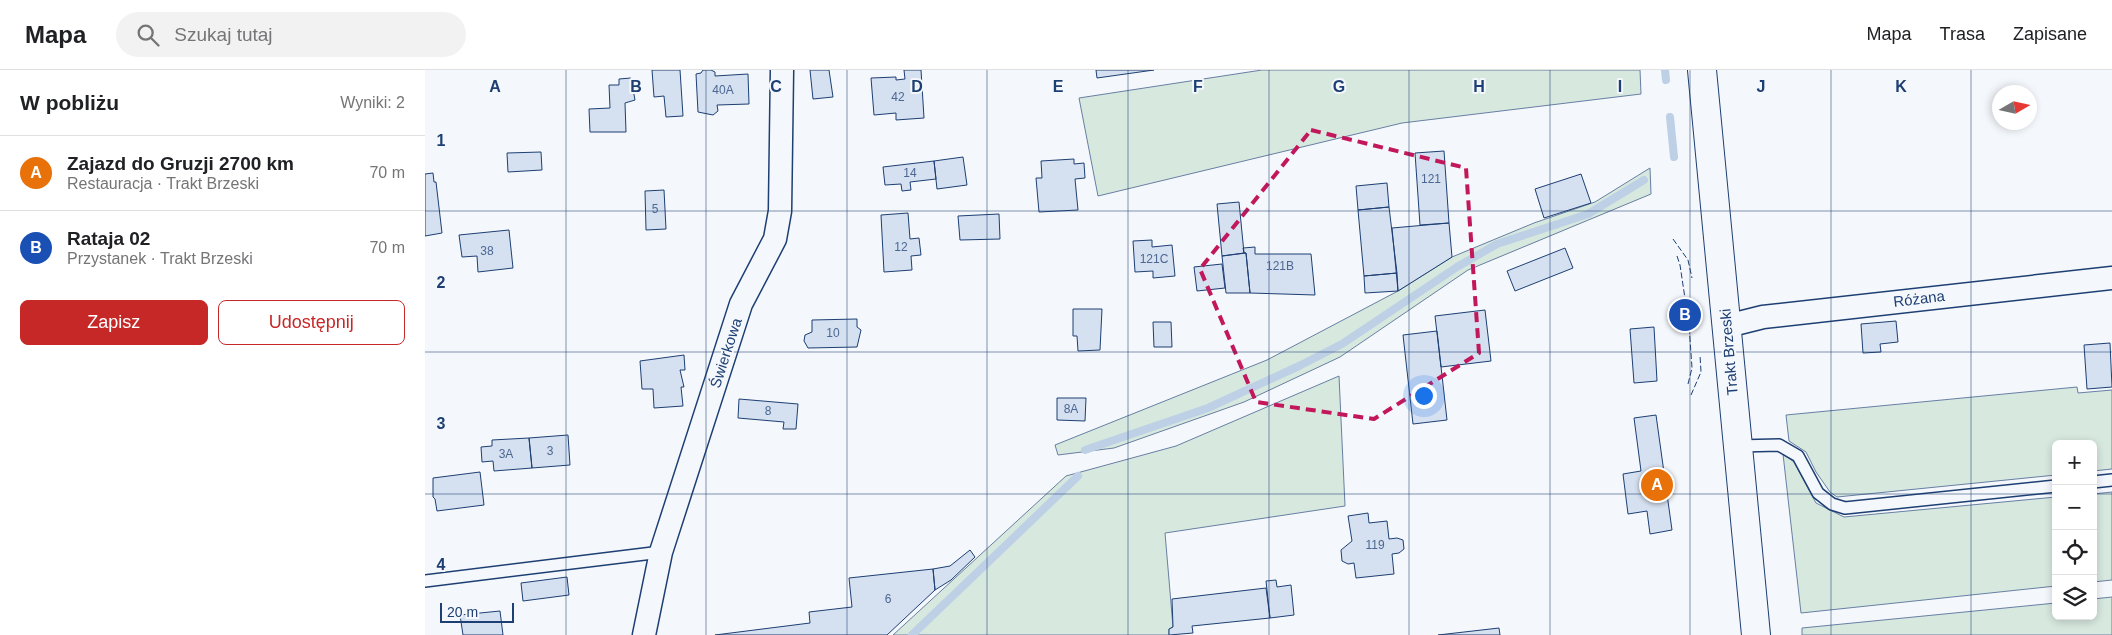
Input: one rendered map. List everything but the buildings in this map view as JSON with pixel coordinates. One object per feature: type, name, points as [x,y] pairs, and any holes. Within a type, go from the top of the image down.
[{"type":"main road","name":"Trakt Brzeski","points":[[1702,70],[1756,635]]},
{"type":"street","name":"Świerkowa","points":[[645,635],[661,552],[741,304],[775,239],[780,211],[782,70]]},
{"type":"street","name":"Różana","points":[[1727,326],[1763,317],[2112,278]]},
{"type":"lane","points":[[1738,446],[1779,445],[1798,456],[1818,493],[1832,504],[1845,508],[2052,486]]},
{"type":"lane","points":[[2097,482],[2112,480]]},
{"type":"lane","points":[[425,581],[661,552]]},
{"type":"highlighted area","points":[[1311,130],[1466,168],[1479,353],[1374,419],[1256,402],[1200,269]]},
{"type":"shaded area","points":[[1262,70],[1640,70],[1641,94],[1402,123],[1098,196],[1079,98]]},
{"type":"shaded area","points":[[1650,168],[1651,194],[1468,270],[1340,357],[1244,402],[1114,448],[1058,455],[1055,445],[1267,360],[1398,291],[1452,257],[1534,223],[1595,202]]},
{"type":"shaded area","points":[[1339,376],[1345,506],[1165,533],[1173,627],[1169,629],[1169,635],[893,635],[1066,476],[1176,446]]},
{"type":"shaded area","points":[[2077,387],[2078,393],[2112,390],[2112,469],[2097,471],[2097,440],[2052,440],[2052,475],[1837,497],[1830,492],[1816,472],[1806,452],[1789,441],[1786,415]]},
{"type":"shaded area","points":[[1783,454],[1794,462],[1816,503],[1844,517],[2052,497],[2052,586],[1801,613]]},
{"type":"shaded area","points":[[2112,492],[2112,580],[2097,582],[2097,530],[2097,494]]},
{"type":"shaded area","points":[[2112,597],[2112,635],[1802,635],[1802,628],[2052,603],[2052,620],[2097,620],[2097,599]]},
{"type":"waterway","points":[[1665,70],[1666,80]]},
{"type":"waterway","points":[[1670,117],[1674,157]]},
{"type":"waterway","points":[[1085,450],[1208,408],[1299,366],[1342,344],[1457,267],[1497,244],[1588,214],[1644,180]]},
{"type":"waterway","points":[[912,635],[1078,476]]},
{"type":"fence","points":[[1673,239],[1688,260],[1692,278]]},
{"type":"fence","points":[[1677,256],[1686,305]]},
{"type":"fence","points":[[1688,384],[1692,368],[1689,325]]},
{"type":"fence","points":[[1691,395],[1701,372],[1700,355]]},
{"type":"place","name":"Rataja 02","points":[[1685,315]]},
{"type":"place","name":"Zajazd do Gruzji 2700 km","points":[[1657,485]]}]
